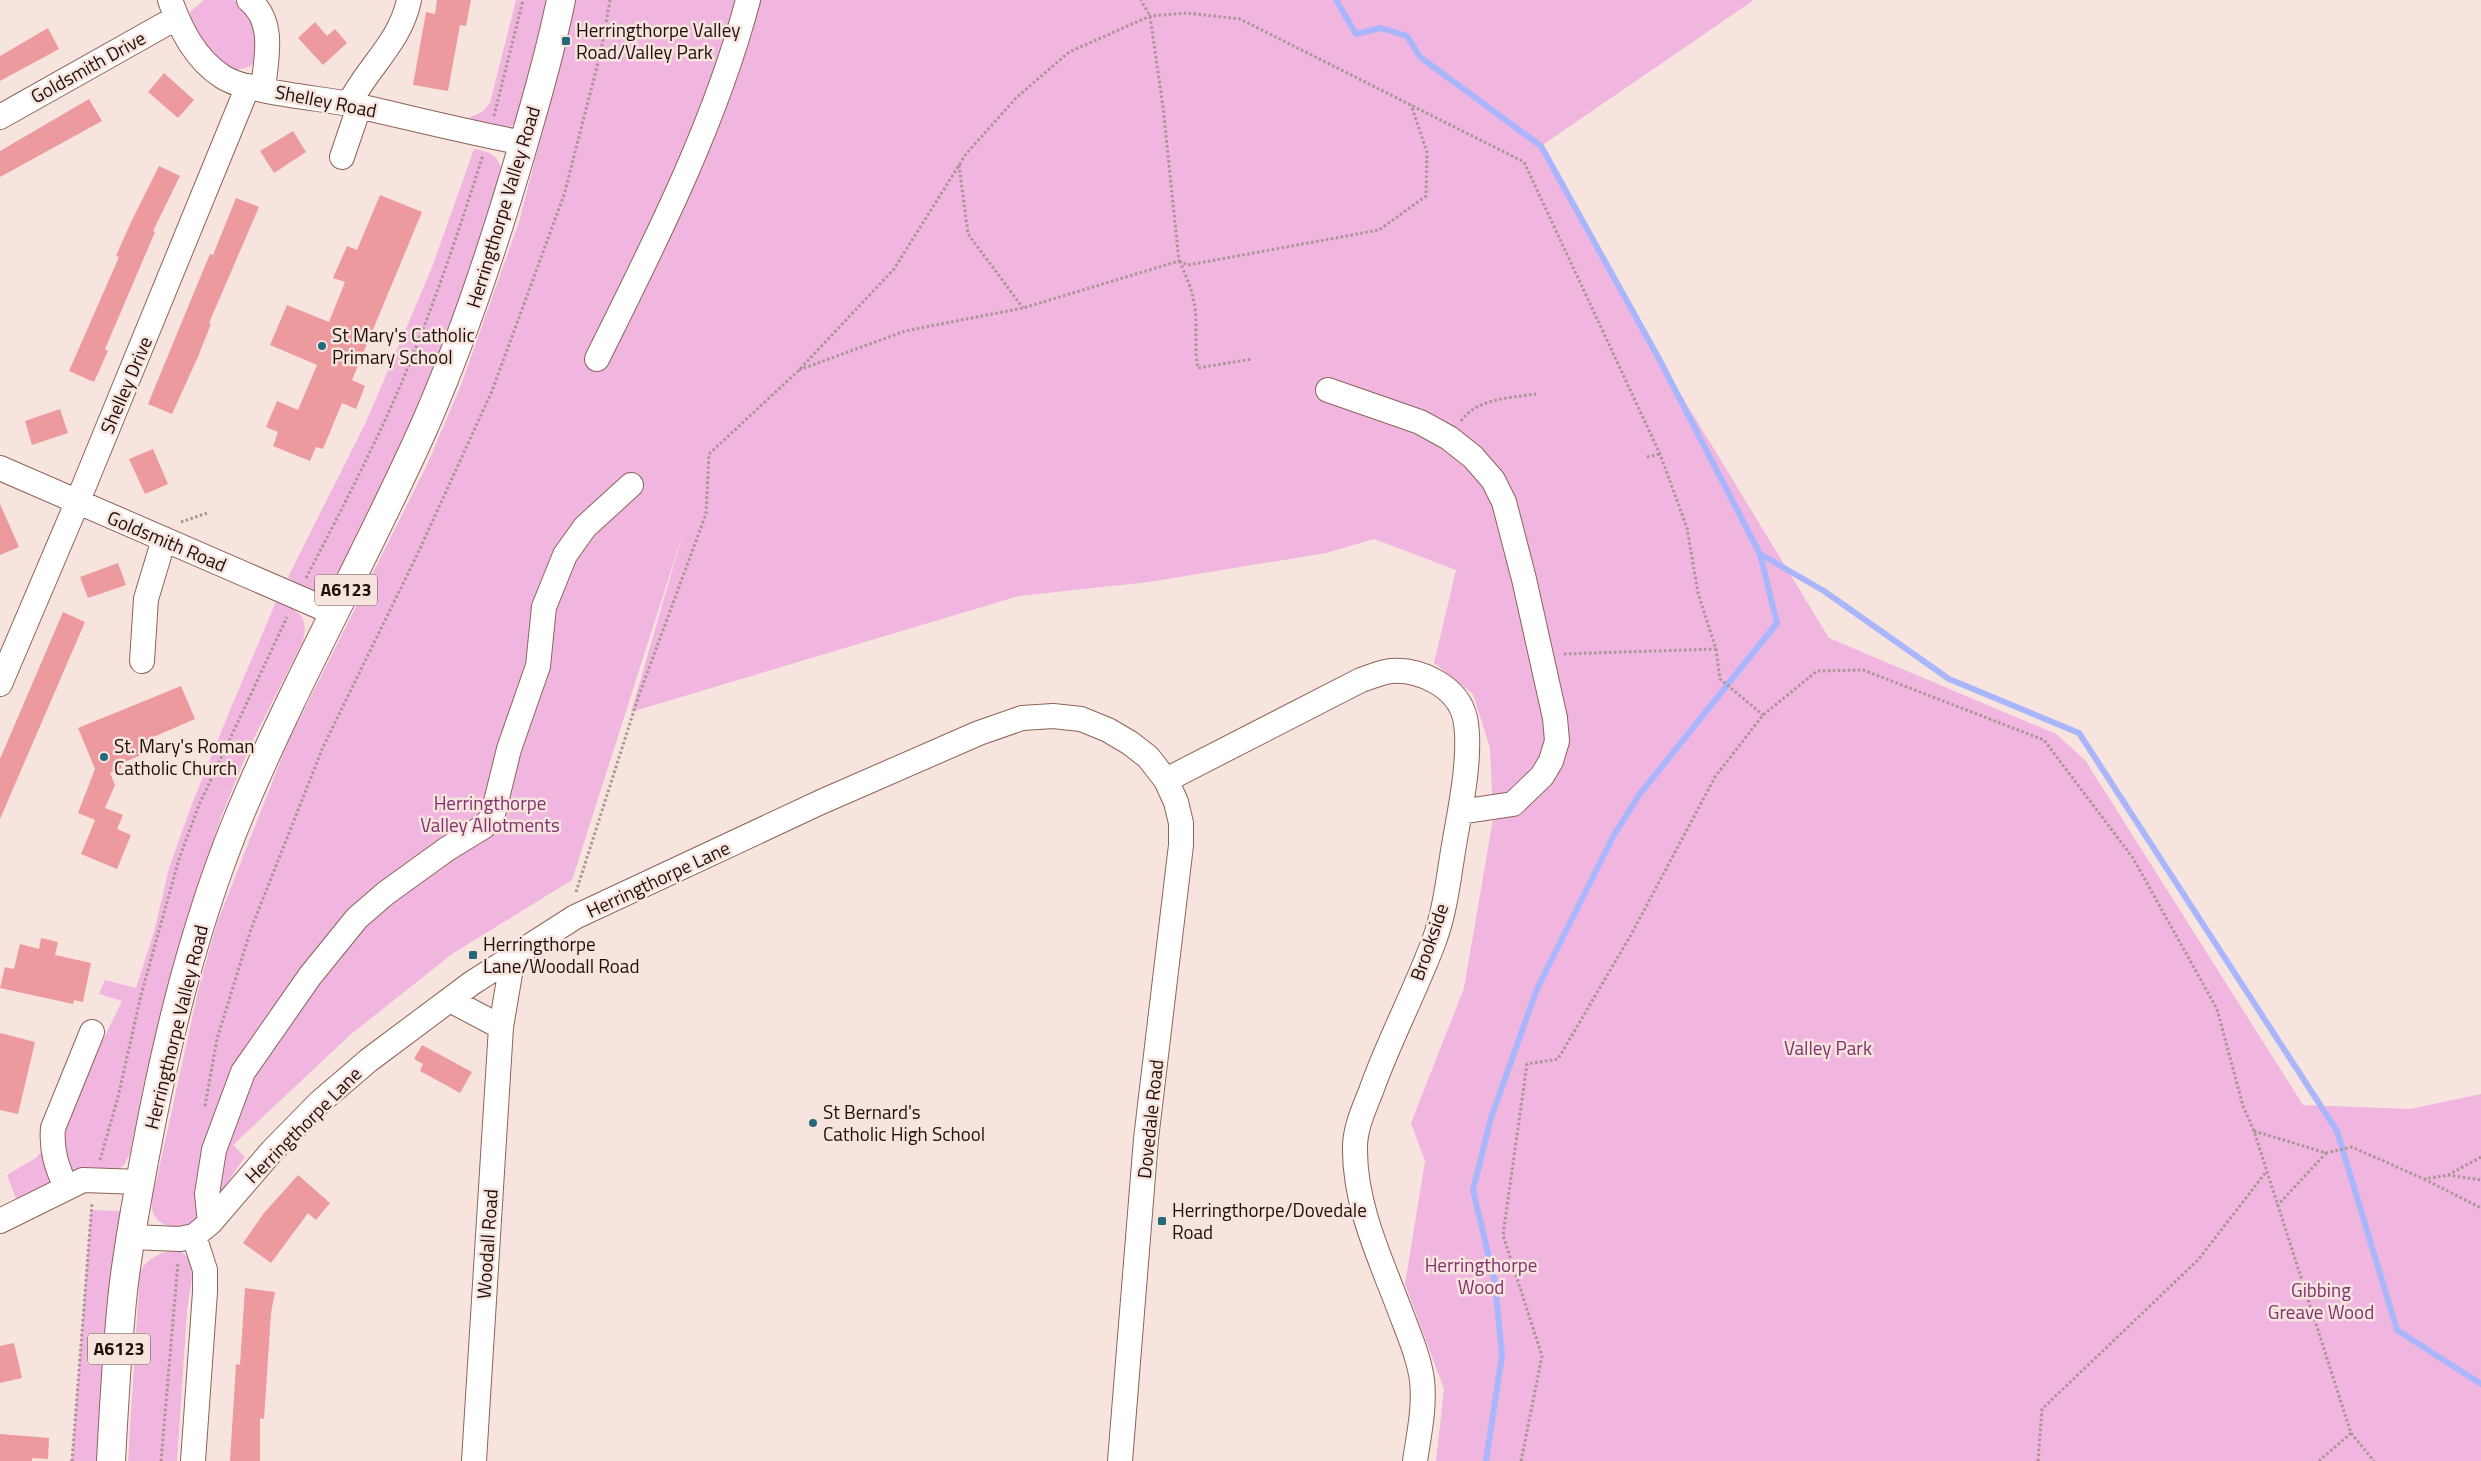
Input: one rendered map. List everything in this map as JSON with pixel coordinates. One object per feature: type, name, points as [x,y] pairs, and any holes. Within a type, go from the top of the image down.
[{"type":"main road","name":"Herringthorpe Valley Road","points":[[111,1461],[123,1292],[130,1237],[152,1117],[178,1000],[214,882],[262,765],[391,498],[455,353],[503,218],[539,93],[561,0]]},
{"type":"street","name":"Shelley Drive","points":[[0,684],[256,87],[267,32],[265,20],[249,0]]},
{"type":"street","points":[[342,158],[358,86],[400,30],[409,0]]},
{"type":"street","points":[[597,359],[683,178],[732,52],[748,0]]},
{"type":"street","name":"Shelley Road","points":[[173,5],[206,65],[225,78],[256,87],[524,143]]},
{"type":"street","name":"Goldsmith Drive","points":[[0,117],[173,5]]},
{"type":"street","points":[[1328,390],[1420,422],[1449,438],[1473,456],[1493,480],[1504,502],[1541,654],[1555,718],[1557,741],[1551,760],[1542,776],[1512,804],[1460,812]]},
{"type":"street","name":"Goldsmith Road","points":[[0,468],[334,613]]},
{"type":"street","points":[[193,1461],[205,1292],[205,1270],[195,1233],[206,1194],[214,1150],[243,1072],[310,976],[357,918],[386,893],[447,849],[484,827],[492,818],[509,749],[538,666],[544,607],[565,555],[585,527],[631,485]]},
{"type":"street","points":[[142,661],[146,599],[164,539]]},
{"type":"street","name":"Brookside","points":[[1166,780],[1361,680],[1390,671],[1416,672],[1440,684],[1456,698],[1465,717],[1467,741],[1460,812],[1445,896],[1434,940],[1384,1056],[1360,1120],[1355,1145],[1361,1202],[1372,1238],[1415,1350],[1422,1378],[1424,1398],[1415,1461]]},
{"type":"street","name":"Herringthorpe Lane","points":[[195,1233],[320,1102],[369,1060],[513,956],[575,917],[821,802],[979,734],[1022,718],[1053,716],[1081,719],[1108,730],[1130,743],[1148,757],[1166,780]]},
{"type":"street","name":"Dovedale Road","points":[[1120,1461],[1146,1139],[1181,845],[1181,823],[1176,802],[1166,780]]},
{"type":"street","name":"Woodall Road","points":[[474,1461],[501,1027],[513,956]]},
{"type":"street","points":[[450,1000],[501,1027]]},
{"type":"street","points":[[66,1188],[55,1163],[51,1145],[53,1128],[92,1032]]},
{"type":"street","points":[[0,1221],[83,1180],[140,1182]]},
{"type":"street","points":[[130,1237],[195,1233]]},
{"type":"path","points":[[203,1115],[217,1039],[251,930],[323,747],[418,555],[492,391],[561,204],[601,51],[610,0]]},
{"type":"path","points":[[1141,0],[1150,16],[1163,107],[1179,261],[1194,298],[1196,323],[1194,347],[1198,368],[1252,359]]},
{"type":"path","points":[[575,917],[576,890],[639,695],[706,514],[708,454],[798,371],[894,269],[966,154],[1016,98],[1069,52],[1150,16],[1187,13],[1240,19],[1524,162],[1660,454],[1687,528],[1698,593],[1716,649],[1720,679],[1763,715]]},
{"type":"path","points":[[798,371],[905,331],[1022,308],[1179,261],[1188,266],[1379,230],[1426,196],[1426,152],[1410,105]]},
{"type":"path","points":[[959,165],[968,234],[1022,308]]},
{"type":"path","points":[[1449,438],[1467,411],[1494,400],[1536,394]]},
{"type":"path","points":[[1647,456],[1660,454]]},
{"type":"path","points":[[1541,654],[1716,649]]},
{"type":"path","points":[[1521,1461],[1542,1356],[1502,1235],[1527,1064],[1558,1059],[1632,933],[1715,777],[1763,715],[1817,672],[1863,670],[2044,740],[2133,858],[2217,1009],[2242,1106],[2254,1130],[2351,1433],[2374,1461]]},
{"type":"path","points":[[2254,1130],[2326,1153]]},
{"type":"path","points":[[2277,1206],[2326,1153],[2352,1146],[2481,1208]]},
{"type":"path","points":[[2448,1175],[2481,1157]]},
{"type":"path","points":[[2038,1461],[2042,1409],[2198,1260],[2266,1172]]},
{"type":"path","points":[[2424,1179],[2448,1175],[2481,1180]]},
{"type":"path","points":[[161,1461],[167,1371],[195,1233]]},
{"type":"path","points":[[2319,1461],[2351,1433]]},
{"type":"green space","points":[[204,0],[234,0],[248,10],[256,20],[256,60],[251,66],[234,71],[205,46],[194,29],[190,12]]},
{"type":"green space","points":[[516,0],[549,0],[519,117],[512,126],[504,128],[468,118],[482,112],[490,103]]},
{"type":"green space","name":"Valley Park","points":[[576,0],[1754,0],[1541,146],[1658,357],[1829,638],[2056,734],[2085,760],[2303,1105],[2410,1109],[2481,1094],[2481,1461],[1436,1461],[1444,1389],[1405,1284],[1425,1161],[1411,1123],[1464,988],[1493,819],[1490,748],[1473,694],[1434,663],[1456,570],[1374,539],[1326,553],[1149,582],[1019,596],[631,712],[684,530],[572,880],[452,954],[350,1035],[233,1145],[245,1157],[216,1201],[199,1221],[179,1227],[159,1221],[154,1215],[152,1197],[199,987],[217,923],[288,742],[427,465],[461,385],[519,222]]},
{"type":"green space","points":[[474,149],[493,155],[502,172],[482,245],[407,433],[344,568],[331,590],[318,596],[307,593],[288,577],[366,422],[431,270]]},
{"type":"green space","points":[[276,602],[291,608],[300,615],[305,625],[303,641],[251,744],[221,817],[175,959],[143,1087],[130,1153],[124,1165],[115,1171],[102,1169],[77,1173],[64,1177],[17,1201],[7,1175],[37,1157],[59,1130],[122,1001],[99,994],[105,980],[136,988],[154,932],[169,868],[192,804]]},
{"type":"green space","points":[[91,1210],[121,1211],[104,1367],[98,1461],[72,1461]]},
{"type":"green space","points":[[179,1250],[190,1259],[192,1277],[187,1311],[177,1461],[128,1461],[140,1271],[156,1256]]},
{"type":"building","points":[[437,0],[471,0],[466,26],[460,25],[448,91],[413,85],[426,12],[435,14]]},
{"type":"building","points":[[315,22],[327,36],[335,29],[347,43],[323,65],[298,38]]},
{"type":"building","points":[[48,28],[59,49],[0,81],[0,56]]},
{"type":"building","points":[[164,73],[194,100],[178,118],[148,92]]},
{"type":"building","points":[[89,99],[102,121],[0,177],[0,151]]},
{"type":"building","points":[[293,131],[306,152],[274,173],[260,151]]},
{"type":"building","points":[[159,166],[180,176],[153,231],[155,232],[105,349],[108,351],[94,382],[69,371],[119,257],[116,256]]},
{"type":"building","points":[[380,195],[422,212],[352,380],[365,386],[356,409],[342,403],[323,449],[316,447],[310,461],[273,446],[278,432],[266,427],[277,401],[298,410],[317,365],[270,345],[287,305],[329,322],[345,282],[333,278],[347,246],[357,250]]},
{"type":"building","points":[[236,198],[259,207],[209,323],[211,324],[197,359],[172,414],[148,404],[210,254],[213,255]]},
{"type":"building","points":[[60,409],[68,433],[32,445],[25,421]]},
{"type":"building","points":[[153,449],[168,484],[145,494],[129,459]]},
{"type":"building","points":[[0,504],[19,547],[0,555]]},
{"type":"building","points":[[118,563],[126,585],[88,598],[80,577]]},
{"type":"building","points":[[63,612],[85,622],[0,819],[0,759]]},
{"type":"building","name":"St. Mary's Roman Catholic Church","points":[[181,686],[195,719],[144,741],[148,752],[120,764],[122,768],[110,773],[115,785],[105,808],[123,815],[117,829],[131,835],[117,869],[81,854],[95,820],[78,813],[95,769],[78,728]]},
{"type":"building","points":[[41,938],[58,942],[55,955],[91,963],[83,1002],[74,1000],[73,1004],[0,988],[5,967],[14,969],[20,944],[39,949]]},
{"type":"building","points":[[0,1033],[35,1042],[18,1114],[0,1110]]},
{"type":"building","points":[[422,1045],[472,1072],[460,1093],[420,1071],[423,1064],[414,1059]]},
{"type":"building","points":[[298,1175],[330,1203],[316,1220],[308,1213],[271,1263],[243,1243],[264,1213]]},
{"type":"building","points":[[245,1288],[275,1292],[271,1313],[264,1419],[260,1418],[260,1461],[230,1461],[236,1364],[240,1365]]},
{"type":"building","points":[[14,1343],[22,1378],[0,1383],[0,1346]]},
{"type":"building","points":[[0,1434],[49,1438],[48,1459],[32,1458],[32,1461],[0,1461]]},
{"type":"waterway","points":[[1336,0],[1356,34],[1381,28],[1407,36],[1420,57],[1541,146],[1658,357],[1760,554],[1777,623],[1639,795],[1614,835],[1537,989],[1491,1118],[1473,1190],[1495,1283],[1502,1355],[1486,1461]]},
{"type":"waterway","points":[[1760,554],[1824,591],[1949,679],[2079,733],[2337,1131],[2397,1330],[2481,1384]]},
{"type":"place","name":"Herringthorpe Valley Road/Valley Park","points":[[566,41]]},
{"type":"place","name":"St Mary's Catholic Primary School","points":[[322,346]]},
{"type":"place","name":"St. Mary's Roman Catholic Church","points":[[104,757]]},
{"type":"place","name":"Herringthorpe Lane/Woodall Road","points":[[473,955]]},
{"type":"place","name":"St Bernard's Catholic High School","points":[[813,1123]]},
{"type":"place","name":"Herringthorpe/Dovedale Road","points":[[1162,1221]]},
{"type":"park label","name":"Herringthorpe Valley Allotments","points":[[490,814]]},
{"type":"park label","name":"Herringthorpe Wood","points":[[1481,1276]]},
{"type":"park label","name":"Gibbing Greave Wood","points":[[2321,1301]]}]
